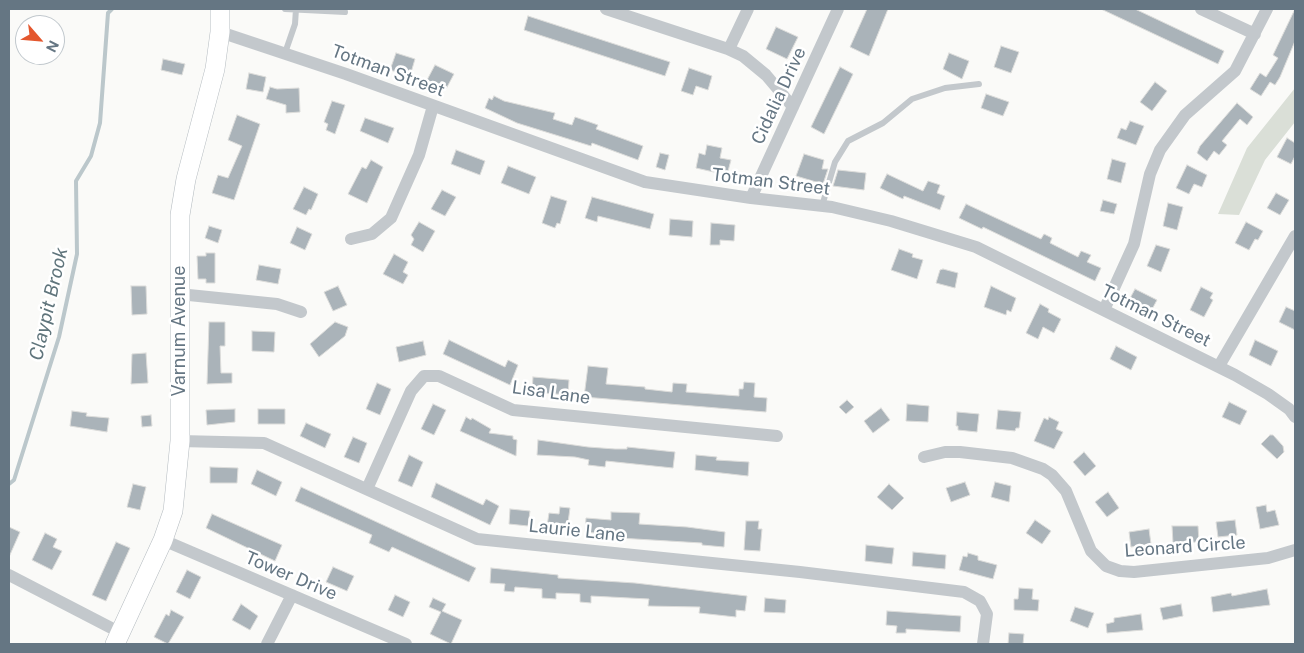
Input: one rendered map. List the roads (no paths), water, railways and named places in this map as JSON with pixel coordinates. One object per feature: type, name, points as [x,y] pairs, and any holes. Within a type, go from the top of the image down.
[{"type":"main road","name":"Varnum Avenue","points":[[118,639],[163,540],[173,511],[180,441],[180,215],[186,180],[215,69],[220,32],[220,9]]},
{"type":"street","points":[[606,9],[729,49],[743,56],[766,76],[793,107]]},
{"type":"street","points":[[729,49],[748,9]]},
{"type":"street","name":"Cidalia Drive","points":[[751,198],[838,9]]},
{"type":"street","points":[[1201,9],[1255,34]]},
{"type":"street","points":[[1104,310],[1134,244],[1150,174],[1160,150],[1185,115],[1230,77],[1267,9]]},
{"type":"street","name":"Totman Street","points":[[220,32],[285,53],[645,182],[751,198],[822,206],[891,221],[976,247],[1219,366],[1268,394],[1289,409],[1295,417]]},
{"type":"street","points":[[351,239],[372,234],[391,218],[419,155],[433,106]]},
{"type":"street","points":[[1219,366],[1295,236]]},
{"type":"street","points":[[179,294],[277,304],[301,312]]},
{"type":"street","name":"Lisa Lane","points":[[367,489],[411,392],[424,376],[439,376],[513,410],[777,436]]},
{"type":"street","name":"Laurie Lane","points":[[180,441],[264,443],[477,539],[800,572],[964,592],[980,601],[987,614],[983,644]]},
{"type":"street","name":"Leonard Circle","points":[[924,457],[944,452],[960,452],[1012,458],[1043,469],[1052,475],[1066,491],[1091,551],[1106,566],[1120,571],[1134,572],[1268,558],[1295,550]]},
{"type":"street","name":"Tower Drive","points":[[163,540],[406,644]]},
{"type":"street","points":[[9,575],[118,639]]},
{"type":"street","points":[[267,644],[292,595]]},
{"type":"lane","points":[[285,9],[346,12]]},
{"type":"lane","points":[[285,53],[294,24],[296,9]]},
{"type":"lane","points":[[822,206],[835,162],[848,141],[883,123],[900,107],[918,96],[945,88],[979,84]]},
{"type":"waterway","name":"Claypit Brook","points":[[9,484],[14,480],[59,337],[77,254],[76,181],[91,156],[100,123],[108,13],[112,9]]}]
